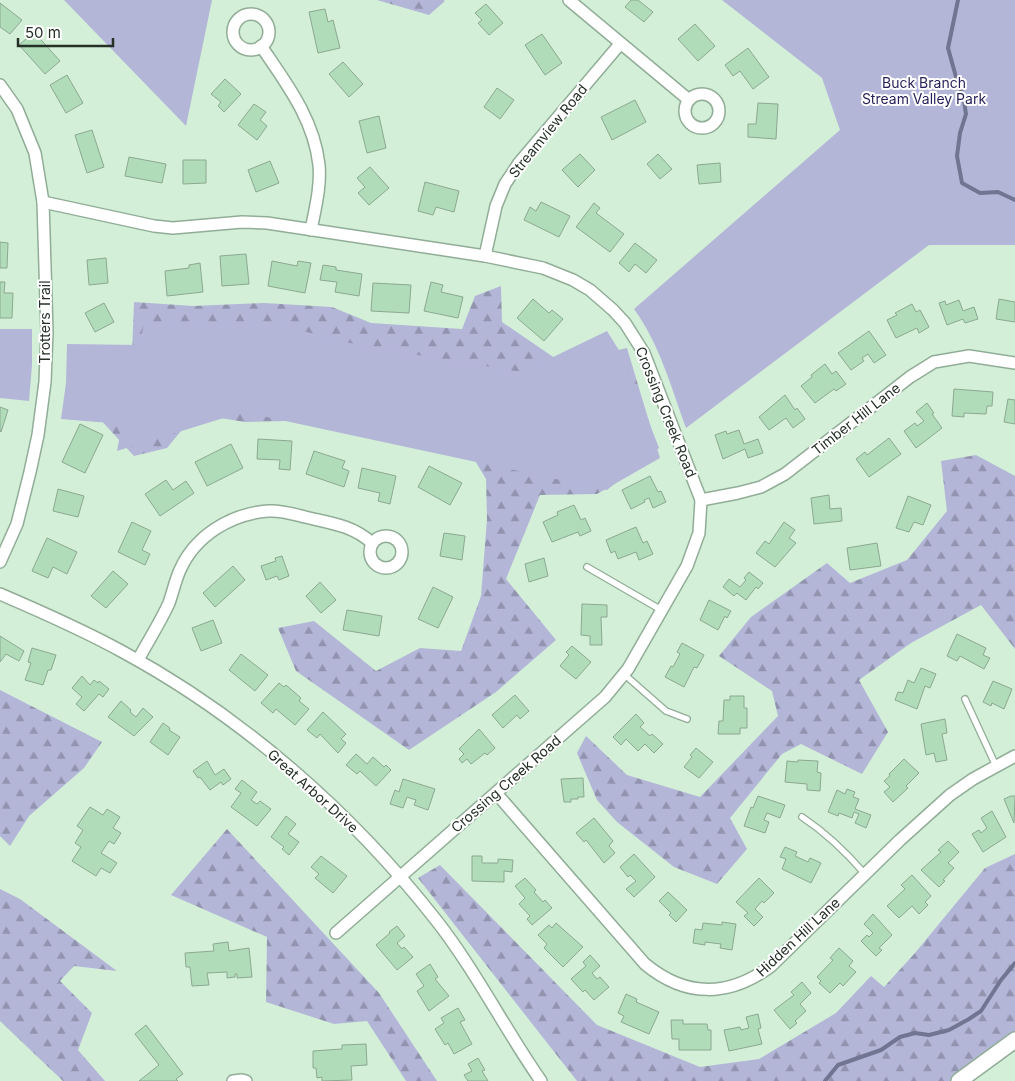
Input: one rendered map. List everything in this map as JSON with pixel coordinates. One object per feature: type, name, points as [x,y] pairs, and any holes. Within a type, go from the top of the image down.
[{"type":"main road","points":[[959,1081],[1015,1040]]},
{"type":"street","points":[[569,0],[689,100]]},
{"type":"street","name":"Streamview Road","points":[[485,256],[496,206],[505,184],[519,163],[620,44]]},
{"type":"street","points":[[261,46],[297,100],[315,145],[319,166],[318,191],[311,230]]},
{"type":"street","name":"Trotters Trail","points":[[0,85],[17,109],[35,153],[43,202],[47,332],[45,382],[38,435],[17,524],[0,562]]},
{"type":"street","name":"Crossing Creek Road","points":[[43,202],[154,226],[173,228],[242,222],[311,230],[485,256],[557,272],[590,290],[619,317],[644,353],[701,500],[699,533],[687,566],[625,675],[605,697],[336,933]]},
{"type":"street","name":"Timber Hill Lane","points":[[701,500],[738,493],[760,486],[785,474],[910,377],[934,362],[969,356],[1015,363]]},
{"type":"street","points":[[138,660],[168,603],[180,569],[195,546],[211,531],[229,521],[248,514],[268,511],[286,512],[348,527],[362,533],[372,543]]},
{"type":"street","name":"Great Arbor Drive","points":[[0,594],[54,617],[138,660],[211,706],[287,765],[360,834],[400,877],[457,948],[541,1081]]},
{"type":"street","name":"Hidden Hill Lane","points":[[496,793],[645,964],[667,979],[682,986],[715,989],[744,983],[770,966],[950,795],[1015,756]]},
{"type":"street","points":[[233,1081],[246,1081]]},
{"type":"lane","points":[[587,567],[663,611]]},
{"type":"lane","points":[[625,675],[666,711],[687,719]]},
{"type":"lane","points":[[965,699],[996,766]]},
{"type":"lane","points":[[802,817],[823,831],[865,874]]},
{"type":"green space","points":[[64,0],[212,0],[186,126]]},
{"type":"green space","points":[[377,0],[443,0],[445,1],[429,15]]},
{"type":"green space","name":"Buck Branch Stream Valley Park","points":[[722,0],[1015,0],[1015,245],[929,245],[686,428],[658,352],[634,309],[840,130],[822,78]]},
{"type":"green space","points":[[501,286],[502,322],[562,363],[627,348],[660,458],[597,494],[540,495],[506,579],[556,640],[496,692],[409,750],[296,671],[278,628],[314,621],[376,671],[420,648],[461,651],[481,596],[487,519],[486,479],[468,449],[330,420],[245,422],[195,414],[167,448],[134,456],[74,391],[132,353],[134,302],[193,306],[264,303],[332,307],[371,323],[462,329],[475,296]]},
{"type":"green space","points":[[259,320],[362,346],[522,372],[607,331],[625,360],[659,448],[607,490],[243,412],[117,451],[122,424],[61,419],[66,383],[67,344],[139,345],[145,321],[204,327]]},
{"type":"green space","points":[[0,329],[32,329],[29,401],[0,398]]},
{"type":"green space","points":[[976,455],[1015,476],[1015,649],[981,605],[911,643],[859,680],[888,732],[862,774],[801,744],[782,754],[730,818],[747,849],[717,884],[674,867],[617,822],[597,800],[577,753],[586,736],[627,775],[700,797],[778,716],[772,691],[719,656],[751,617],[827,563],[850,583],[907,560],[947,511],[941,461]]},
{"type":"green space","points":[[0,690],[102,742],[84,768],[29,816],[10,846],[0,836]]},
{"type":"green space","points":[[227,829],[379,993],[437,1081],[406,1081],[367,1021],[334,1024],[266,1002],[267,937],[171,895]]},
{"type":"green space","points":[[1015,854],[1015,1040],[959,1081],[577,1081],[418,878],[440,865],[597,1025],[700,1067],[759,1059],[836,1013],[871,976],[884,987],[915,953],[985,868]]},
{"type":"green space","points":[[0,889],[20,899],[117,971],[74,966],[60,981],[92,1013],[78,1050],[105,1081],[63,1081],[0,1021]]},
{"type":"building","points":[[631,0],[638,0],[653,12],[644,22],[625,7]]},
{"type":"building","points":[[0,3],[22,20],[10,34],[0,27]]},
{"type":"building","points":[[486,4],[503,23],[489,35],[478,23],[482,20],[475,13]]},
{"type":"building","points":[[325,9],[328,22],[333,20],[340,48],[318,53],[309,12]]},
{"type":"building","points":[[695,24],[715,46],[698,61],[678,39]]},
{"type":"building","points":[[34,32],[60,61],[45,74],[19,45]]},
{"type":"building","points":[[542,34],[562,63],[545,75],[525,45]]},
{"type":"building","points":[[748,48],[769,77],[753,89],[740,71],[733,76],[725,65]]},
{"type":"building","points":[[343,62],[363,84],[349,97],[329,74]]},
{"type":"building","points":[[67,75],[83,103],[66,113],[50,85]]},
{"type":"building","points":[[225,79],[241,94],[224,112],[218,106],[221,102],[211,94]]},
{"type":"building","points":[[497,88],[514,100],[500,119],[484,107]]},
{"type":"building","points":[[635,100],[646,122],[612,140],[601,117]]},
{"type":"building","points":[[758,103],[778,104],[776,139],[748,137],[748,124],[756,124]]},
{"type":"building","points":[[254,104],[266,112],[260,120],[267,126],[257,140],[238,125]]},
{"type":"building","points":[[379,116],[386,148],[367,153],[359,121]]},
{"type":"building","points":[[92,130],[104,167],[87,173],[75,135]]},
{"type":"building","points":[[580,154],[595,170],[578,187],[562,170]]},
{"type":"building","points":[[658,154],[672,169],[660,179],[647,164]]},
{"type":"building","points":[[129,157],[166,164],[162,183],[125,176]]},
{"type":"building","points":[[183,160],[206,160],[206,183],[183,184]]},
{"type":"building","points":[[270,161],[279,183],[256,192],[248,170]]},
{"type":"building","points":[[720,163],[721,182],[699,184],[697,165]]},
{"type":"building","points":[[370,167],[389,188],[369,205],[358,193],[365,187],[357,178]]},
{"type":"building","points":[[425,182],[459,191],[454,212],[436,207],[433,215],[418,211]]},
{"type":"building","points":[[541,202],[570,216],[559,237],[524,220],[530,207],[536,211]]},
{"type":"building","points":[[594,203],[600,208],[596,213],[624,234],[610,252],[576,227]]},
{"type":"building","points":[[0,242],[8,243],[7,268],[0,268]]},
{"type":"building","points":[[635,243],[657,260],[646,273],[635,264],[629,272],[619,263]]},
{"type":"building","points":[[246,254],[249,284],[222,286],[220,256]]},
{"type":"building","points":[[106,258],[108,283],[89,285],[87,260]]},
{"type":"building","points":[[272,261],[297,266],[298,261],[311,263],[305,293],[268,286]]},
{"type":"building","points":[[200,263],[203,292],[167,296],[165,271],[189,268],[189,265]]},
{"type":"building","points":[[323,265],[336,267],[336,270],[362,274],[359,296],[335,292],[337,282],[320,280]]},
{"type":"building","points":[[0,282],[5,282],[4,293],[13,293],[12,318],[0,318]]},
{"type":"building","points":[[431,282],[443,285],[441,292],[463,297],[458,318],[424,311]]},
{"type":"building","points":[[373,283],[411,285],[409,313],[371,311]]},
{"type":"building","points":[[533,299],[549,313],[552,310],[563,319],[544,341],[517,318]]},
{"type":"building","points":[[999,299],[1015,302],[1015,322],[996,319]]},
{"type":"building","points":[[959,300],[963,311],[974,307],[978,319],[965,323],[963,319],[947,325],[939,303],[945,301],[946,305]]},
{"type":"building","points":[[104,303],[114,322],[95,332],[85,313]]},
{"type":"building","points":[[912,304],[916,312],[920,310],[929,327],[919,333],[917,328],[896,338],[887,320],[897,315],[895,313]]},
{"type":"building","points":[[869,331],[886,355],[874,363],[868,354],[862,358],[864,361],[851,370],[838,353]]},
{"type":"building","points":[[825,364],[832,374],[836,371],[846,384],[836,391],[834,389],[815,403],[801,386]]},
{"type":"building","points":[[954,389],[993,392],[992,406],[987,406],[986,414],[964,413],[964,417],[952,416]]},
{"type":"building","points":[[785,395],[795,410],[797,408],[805,419],[793,428],[786,418],[769,430],[759,417]]},
{"type":"building","points":[[1008,399],[1015,400],[1015,424],[1004,422]]},
{"type":"building","points":[[927,403],[942,428],[916,448],[904,431],[915,423],[917,426],[924,421],[916,412]]},
{"type":"building","points":[[0,407],[8,410],[1,432],[0,431]]},
{"type":"building","points":[[80,424],[103,435],[85,473],[62,462]]},
{"type":"building","points":[[739,430],[744,444],[758,439],[763,453],[748,458],[745,449],[723,459],[715,435],[726,431],[727,434]]},
{"type":"building","points":[[889,438],[901,454],[869,477],[856,459],[865,452],[867,455]]},
{"type":"building","points":[[258,439],[292,441],[290,470],[279,469],[280,460],[257,459]]},
{"type":"building","points":[[231,444],[243,468],[207,486],[195,462]]},
{"type":"building","points":[[314,451],[345,461],[342,468],[349,471],[344,487],[306,474]]},
{"type":"building","points":[[429,466],[462,483],[450,505],[418,487]]},
{"type":"building","points":[[362,468],[396,476],[390,504],[378,501],[380,493],[358,488]]},
{"type":"building","points":[[650,476],[658,492],[661,491],[666,502],[653,508],[649,498],[631,509],[622,490]]},
{"type":"building","points":[[166,480],[173,490],[186,481],[194,493],[160,516],[145,494]]},
{"type":"building","points":[[58,489],[84,496],[78,517],[53,511]]},
{"type":"building","points":[[829,495],[830,509],[841,508],[842,521],[814,524],[811,498]]},
{"type":"building","points":[[908,496],[931,505],[923,525],[914,522],[909,532],[896,528]]},
{"type":"building","points":[[574,505],[581,520],[585,518],[591,531],[580,536],[578,532],[552,542],[543,522],[558,515],[557,512]]},
{"type":"building","points":[[132,522],[151,531],[142,550],[150,554],[145,565],[118,552]]},
{"type":"building","points":[[784,522],[795,530],[789,538],[796,543],[775,567],[756,553],[765,541],[769,544]]},
{"type":"building","points":[[636,527],[643,543],[647,541],[653,554],[639,560],[636,552],[618,559],[615,551],[611,553],[606,540]]},
{"type":"building","points":[[444,533],[465,536],[462,560],[440,556]]},
{"type":"building","points":[[47,538],[77,552],[67,574],[53,567],[48,578],[32,571]]},
{"type":"building","points":[[877,543],[881,566],[850,570],[847,548]]},
{"type":"building","points":[[282,556],[289,576],[279,580],[277,576],[266,580],[261,566],[276,561],[275,558]]},
{"type":"building","points":[[544,558],[548,576],[529,582],[525,564]]},
{"type":"building","points":[[233,566],[245,580],[215,607],[203,593]]},
{"type":"building","points":[[113,571],[128,584],[106,608],[91,596]]},
{"type":"building","points":[[749,572],[763,583],[758,589],[756,587],[746,600],[737,593],[734,596],[723,587],[729,579],[740,587],[746,580],[744,578]]},
{"type":"building","points":[[320,582],[336,600],[321,613],[306,596]]},
{"type":"building","points":[[433,587],[453,597],[438,628],[418,619]]},
{"type":"building","points":[[709,600],[731,611],[727,618],[725,616],[718,630],[700,620]]},
{"type":"building","points":[[582,604],[607,605],[607,617],[601,617],[602,645],[590,645],[590,636],[581,635]]},
{"type":"building","points":[[347,610],[382,616],[379,636],[343,630]]},
{"type":"building","points":[[213,620],[222,643],[201,651],[192,628]]},
{"type":"building","points":[[957,634],[986,648],[983,655],[990,658],[984,669],[960,656],[957,661],[947,656]]},
{"type":"building","points":[[0,636],[24,651],[19,661],[6,654],[0,662]]},
{"type":"building","points":[[682,643],[704,655],[697,668],[694,667],[684,687],[665,677],[680,654],[677,652]]},
{"type":"building","points":[[572,646],[591,662],[576,679],[560,666],[569,655],[566,652]]},
{"type":"building","points":[[32,648],[56,655],[43,685],[25,680],[31,663],[28,662]]},
{"type":"building","points":[[241,654],[268,675],[255,691],[229,670]]},
{"type":"building","points":[[921,668],[936,674],[930,688],[925,686],[917,709],[895,700],[898,692],[903,693],[908,680],[914,683]]},
{"type":"building","points":[[82,676],[90,685],[94,680],[98,683],[99,681],[109,689],[103,697],[99,694],[84,711],[76,704],[82,697],[72,688]]},
{"type":"building","points":[[993,681],[1012,689],[1004,709],[992,703],[991,706],[983,702]]},
{"type":"building","points":[[279,683],[284,687],[286,685],[301,698],[299,701],[309,709],[295,725],[276,709],[273,713],[261,703]]},
{"type":"building","points":[[515,695],[529,711],[520,719],[517,715],[503,728],[492,715]]},
{"type":"building","points":[[730,696],[744,696],[744,708],[747,708],[747,728],[740,728],[740,734],[718,734],[719,721],[723,721],[724,700],[730,700]]},
{"type":"building","points":[[121,701],[136,717],[143,708],[153,717],[134,736],[108,717]]},
{"type":"building","points":[[323,712],[346,734],[341,739],[346,743],[338,753],[320,734],[317,738],[307,730]]},
{"type":"building","points":[[636,714],[644,723],[640,727],[650,736],[652,734],[663,744],[654,753],[645,744],[638,751],[626,739],[621,745],[613,737]]},
{"type":"building","points":[[945,719],[947,733],[942,734],[947,760],[936,762],[934,753],[926,755],[921,724]]},
{"type":"building","points":[[163,723],[170,728],[169,730],[180,737],[168,755],[150,742]]},
{"type":"building","points":[[479,729],[495,748],[471,764],[467,759],[462,763],[459,759],[464,754],[459,749]]},
{"type":"building","points":[[696,748],[713,762],[699,778],[684,767]]},
{"type":"building","points":[[356,754],[367,764],[373,757],[384,767],[386,765],[391,770],[376,786],[360,771],[357,774],[346,765]]},
{"type":"building","points":[[904,759],[919,773],[906,786],[908,788],[893,802],[884,792],[890,787],[884,781]]},
{"type":"building","points":[[798,760],[818,761],[817,772],[821,773],[820,791],[807,790],[807,784],[785,782],[787,761],[798,762]]},
{"type":"building","points":[[207,761],[215,775],[224,769],[231,779],[223,785],[221,782],[210,790],[193,771]]},
{"type":"building","points":[[583,778],[584,797],[571,799],[571,802],[564,802],[561,779]]},
{"type":"building","points":[[403,779],[435,789],[428,810],[414,805],[416,800],[407,797],[403,808],[390,804],[395,790],[399,792]]},
{"type":"building","points":[[242,780],[257,792],[251,800],[257,804],[260,801],[271,809],[257,826],[231,807],[241,793],[235,789]]},
{"type":"building","points":[[847,789],[855,792],[853,797],[859,799],[855,809],[871,815],[866,828],[855,823],[859,814],[854,812],[852,818],[839,813],[838,816],[828,812],[837,790],[845,794]]},
{"type":"building","points":[[758,796],[785,805],[780,818],[767,813],[764,820],[769,822],[765,833],[744,826],[751,807],[753,808]]},
{"type":"building","points":[[1015,796],[1014,823],[1004,799]]},
{"type":"building","points":[[90,807],[103,815],[107,809],[120,817],[113,828],[121,833],[114,844],[109,841],[101,853],[117,863],[110,873],[101,868],[96,876],[72,861],[81,847],[75,843],[83,830],[77,826]]},
{"type":"building","points":[[992,811],[1006,837],[983,852],[972,834],[979,830],[981,833],[987,828],[981,818]]},
{"type":"building","points":[[286,816],[296,824],[288,834],[299,842],[289,855],[282,849],[284,847],[271,837]]},
{"type":"building","points":[[594,818],[613,841],[609,846],[615,853],[604,863],[586,840],[584,842],[576,833]]},
{"type":"building","points":[[948,841],[959,852],[948,863],[954,868],[939,887],[921,870],[941,852],[938,850]]},
{"type":"building","points":[[785,847],[797,852],[795,856],[808,862],[810,858],[821,863],[811,883],[782,869],[786,859],[780,857]]},
{"type":"building","points":[[634,854],[655,877],[634,897],[626,889],[636,881],[630,875],[628,877],[620,867]]},
{"type":"building","points":[[321,856],[347,876],[333,893],[315,878],[319,874],[311,867]]},
{"type":"building","points":[[472,856],[482,856],[482,863],[498,863],[498,859],[513,860],[512,872],[504,871],[504,882],[472,881]]},
{"type":"building","points":[[912,875],[931,896],[925,902],[928,905],[919,914],[912,906],[899,918],[887,906],[905,889],[901,885]]},
{"type":"building","points":[[525,878],[536,890],[534,892],[543,902],[545,900],[552,908],[532,925],[527,919],[530,916],[519,904],[525,898],[515,886]]},
{"type":"building","points":[[759,878],[774,893],[764,903],[762,901],[755,909],[763,917],[754,926],[744,916],[748,913],[736,902]]},
{"type":"building","points":[[668,892],[687,910],[676,922],[669,915],[671,913],[659,901]]},
{"type":"building","points":[[873,914],[892,935],[879,948],[882,950],[876,956],[861,941],[867,935],[869,937],[873,933],[864,924]]},
{"type":"building","points":[[722,922],[736,924],[732,950],[720,948],[721,944],[705,942],[705,945],[693,943],[695,929],[702,930],[703,923],[722,925]]},
{"type":"building","points":[[556,923],[583,947],[563,967],[544,948],[547,944],[538,935],[549,925],[552,928]]},
{"type":"building","points":[[397,926],[405,936],[397,943],[402,949],[404,947],[413,957],[397,970],[376,945]]},
{"type":"building","points":[[228,942],[229,951],[249,948],[252,977],[237,978],[237,974],[235,974],[235,977],[227,978],[227,972],[207,973],[209,985],[192,986],[190,967],[186,967],[185,953],[214,951],[213,944]]},
{"type":"building","points":[[839,948],[853,961],[849,966],[856,972],[843,986],[840,983],[830,993],[819,983],[821,981],[817,977],[833,960],[830,958]]},
{"type":"building","points":[[590,955],[600,966],[592,973],[597,979],[600,977],[609,987],[594,1000],[585,990],[583,992],[571,979],[586,966],[583,962]]},
{"type":"building","points":[[430,964],[438,977],[435,979],[449,996],[429,1011],[417,991],[424,986],[416,974]]},
{"type":"building","points":[[802,982],[811,993],[800,1004],[806,1011],[795,1021],[797,1023],[790,1029],[774,1010],[794,995],[791,992]]},
{"type":"building","points":[[626,994],[637,999],[636,1002],[659,1012],[649,1034],[621,1022],[624,1016],[618,1013]]},
{"type":"building","points":[[458,1008],[465,1020],[460,1022],[472,1044],[454,1054],[448,1043],[445,1045],[435,1029],[444,1023],[441,1018]]},
{"type":"building","points":[[758,1014],[761,1028],[758,1029],[762,1044],[729,1051],[724,1030],[740,1027],[741,1030],[749,1028],[746,1017]]},
{"type":"building","points":[[671,1020],[683,1020],[683,1024],[707,1024],[708,1030],[711,1030],[711,1050],[679,1050],[679,1039],[672,1039]]},
{"type":"building","points":[[146,1025],[183,1074],[176,1079],[178,1081],[139,1081],[159,1065],[135,1034]]},
{"type":"building","points":[[366,1044],[367,1065],[351,1066],[352,1080],[322,1081],[322,1077],[317,1078],[316,1068],[313,1068],[313,1051],[342,1049],[342,1045]]},
{"type":"building","points":[[478,1058],[485,1070],[482,1071],[488,1081],[468,1081],[464,1075],[472,1071],[468,1064]]},
{"type":"waterway","points":[[958,0],[948,48],[963,95],[966,114],[960,133],[957,156],[962,183],[980,193],[998,192],[1015,200]]},
{"type":"waterway","points":[[825,1081],[838,1065],[881,1050],[900,1037],[915,1033],[929,1035],[949,1030],[969,1019],[981,1011],[1001,980],[1015,963]]}]
